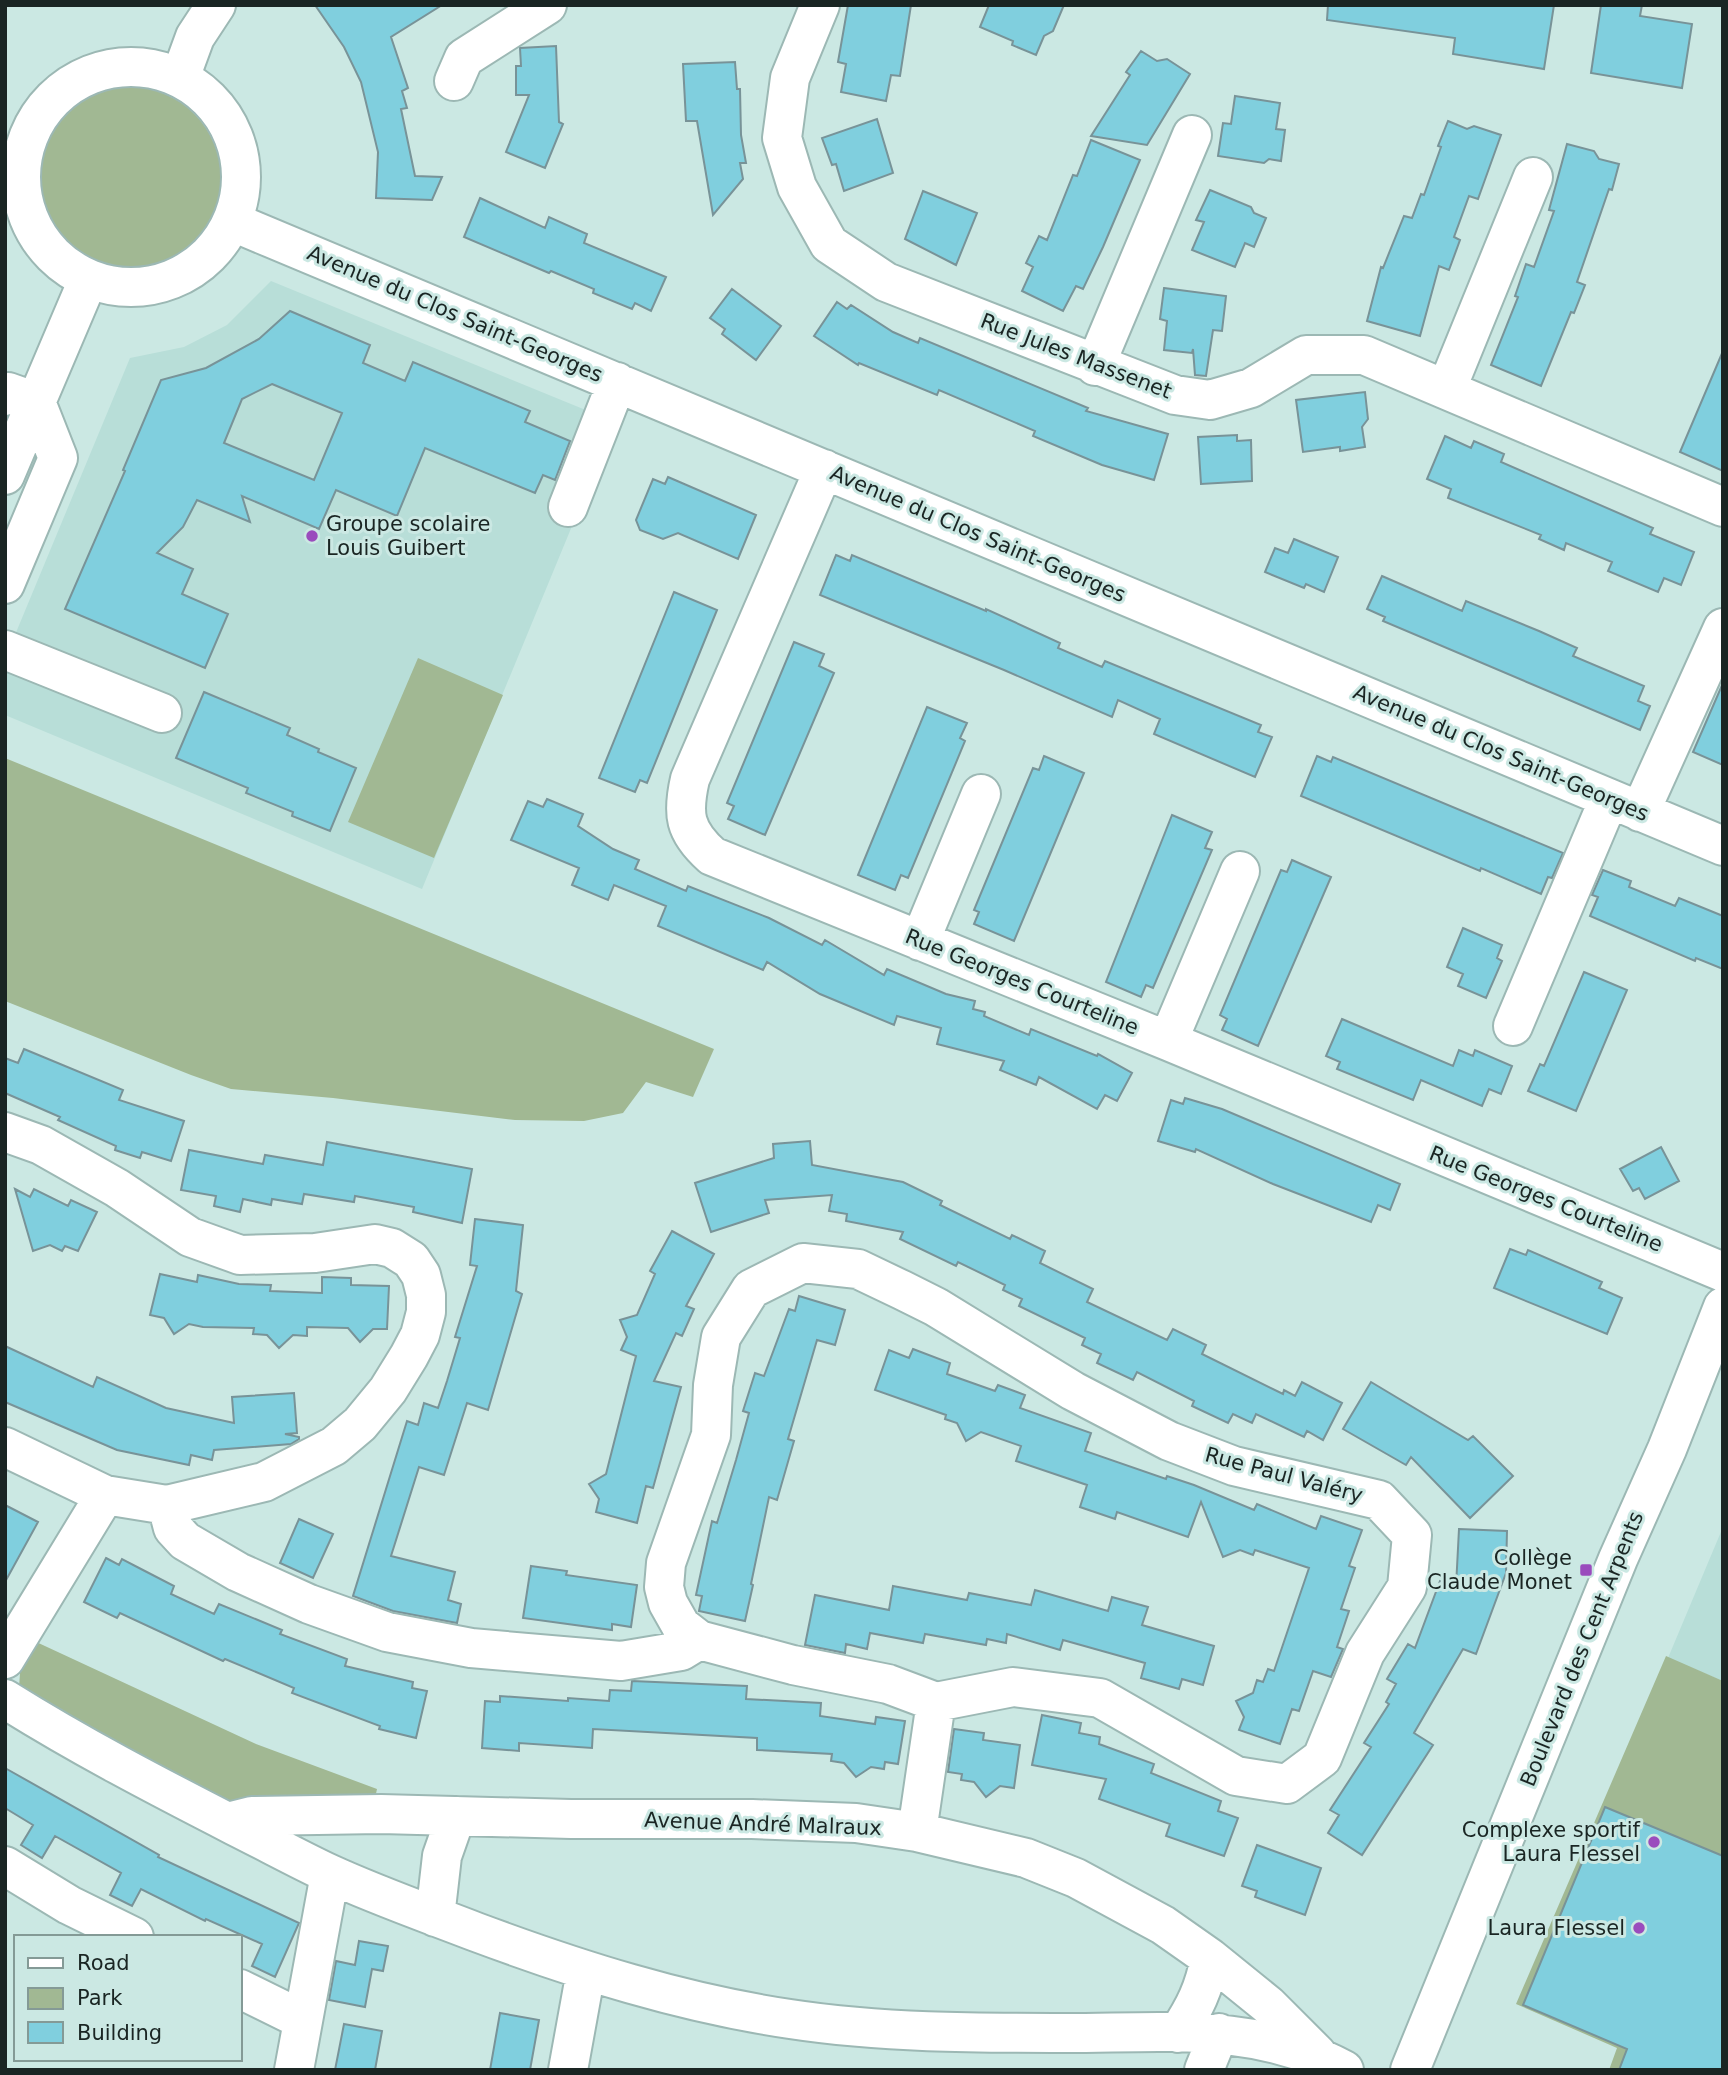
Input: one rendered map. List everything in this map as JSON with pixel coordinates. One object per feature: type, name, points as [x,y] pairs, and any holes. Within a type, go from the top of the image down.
[{"type":"street","points":[[180,78],[195,37],[216,5]]},
{"type":"street","points":[[454,81],[464,58],[547,5]]},
{"type":"street","name":"Rue Jules Massenet","points":[[820,5],[790,78],[782,138],[797,187],[829,244],[886,282],[1095,366],[1175,395],[1210,400],[1251,388],[1306,355],[1364,355],[1723,507]]},
{"type":"street","points":[[146,67],[180,78],[208,97],[228,124],[240,155],[242,189],[233,222],[215,251],[188,273],[156,286],[122,288],[88,280],[62,264],[41,243],[27,216],[20,188],[21,160],[17,128],[76,80],[110,68],[146,67]]},
{"type":"street","points":[[1095,366],[1192,135]]},
{"type":"street","points":[[1447,388],[1534,177]]},
{"type":"street","name":"Avenue du Clos Saint-Georges","points":[[233,222],[1723,846]]},
{"type":"street","points":[[5,475],[21,399],[88,280]]},
{"type":"street","points":[[568,507],[617,382]]},
{"type":"street","points":[[5,584],[58,458],[21,399]]},
{"type":"street","name":"Rue Georges Courteline","points":[[824,469],[691,779],[685,802],[688,827],[699,844],[712,856],[1168,1041],[1723,1272]]},
{"type":"street","points":[[1513,1026],[1625,805],[1723,628]]},
{"type":"street","points":[[5,650],[162,713]]},
{"type":"street","points":[[920,940],[981,794]]},
{"type":"street","points":[[1168,1041],[1240,870]]},
{"type":"street","points":[[5,1132],[41,1145],[117,1188],[190,1237],[240,1255],[315,1252],[375,1244],[392,1248],[411,1260],[421,1275],[426,1295],[426,1312],[420,1335],[388,1390],[360,1424],[334,1446],[264,1482],[167,1505],[106,1495],[5,1447]]},
{"type":"street","name":"Rue Paul Valéry","points":[[699,1640],[681,1626],[668,1603],[664,1587],[666,1563],[711,1435],[713,1385],[720,1336],[751,1289],[803,1263],[859,1269],[936,1307],[1073,1391],[1169,1441],[1234,1466],[1379,1500],[1412,1535],[1407,1587],[1365,1653],[1322,1758],[1287,1784],[1236,1776],[1100,1698],[1013,1687],[936,1702]]},
{"type":"street","name":"Boulevard des Cent Arpents","points":[[1410,2070],[1723,1307]]},
{"type":"street","points":[[5,1659],[106,1495]]},
{"type":"street","points":[[167,1505],[173,1528],[185,1541],[237,1572],[309,1604],[387,1632],[471,1648],[621,1661],[681,1651],[699,1640],[793,1665],[888,1684],[936,1702],[917,1832]]},
{"type":"street","name":"Avenue André Malraux","points":[[5,1699],[80,1745],[330,1874],[435,1917],[631,1986],[788,2019],[873,2030],[1219,2032],[1276,2043],[1332,2063]]},
{"type":"street","name":"Avenue André Malraux","points":[[228,1822],[252,1816],[381,1814],[830,1822],[917,1832],[1026,1858],[1076,1878],[1163,1925],[1210,1958],[1268,2005],[1332,2063]]},
{"type":"street","points":[[435,1917],[442,1856],[456,1816]]},
{"type":"street","points":[[5,1866],[69,1905],[130,1935]]},
{"type":"street","points":[[294,2070],[330,1874]]},
{"type":"street","points":[[1178,2033],[1198,2002],[1210,1958]]},
{"type":"street","points":[[568,2070],[586,1971]]},
{"type":"street","points":[[242,1990],[303,2020]]},
{"type":"street","points":[[1204,2070],[1219,2032]]},
{"type":"shaded area","name":"Groupe scolaire Louis Guibert","points":[[271,281],[615,422],[422,889],[5,715],[5,659],[130,358],[184,347],[227,325]]},
{"type":"shaded area","points":[[1723,1527],[1723,1681],[1668,1658]]},
{"type":"green space","points":[[130,87],[165,94],[194,114],[214,143],[221,178],[214,213],[194,242],[165,262],[130,269],[95,262],[66,242],[46,213],[39,178],[46,143],[66,114],[95,94]]},
{"type":"green space","points":[[418,658],[503,695],[434,858],[348,822]]},
{"type":"green space","points":[[5,758],[714,1049],[693,1097],[646,1082],[623,1113],[584,1121],[515,1120],[333,1098],[231,1089],[5,1001]]},
{"type":"green space","points":[[32,1640],[256,1744],[377,1789],[374,1803],[222,1805],[19,1688],[21,1658]]},
{"type":"green space","name":"Complexe sportif Laura Flessel","points":[[1666,1656],[1723,1681],[1723,2070],[1609,2070],[1617,2048],[1516,2004]]},
{"type":"building","points":[[315,5],[442,5],[391,37],[408,88],[402,91],[407,108],[401,109],[415,176],[442,177],[432,200],[376,198],[378,152],[361,82],[344,47]]},
{"type":"building","points":[[848,5],[911,5],[900,76],[891,75],[886,101],[841,92],[846,64],[838,62]]},
{"type":"building","points":[[989,5],[1064,5],[1053,31],[1044,36],[1036,55],[1012,45],[1013,41],[980,27]]},
{"type":"building","points":[[1328,5],[1554,5],[1544,69],[1453,54],[1455,38],[1327,20]]},
{"type":"building","points":[[1601,5],[1642,5],[1640,16],[1692,24],[1682,88],[1591,73]]},
{"type":"building","points":[[556,46],[559,122],[563,124],[545,168],[506,152],[529,95],[516,95],[516,66],[521,66],[520,48]]},
{"type":"building","points":[[1141,51],[1157,61],[1167,59],[1190,74],[1147,145],[1091,136],[1130,75],[1126,72]]},
{"type":"building","points":[[735,62],[746,163],[740,163],[743,179],[713,215],[697,121],[686,121],[683,64]]},
{"type":"building","points":[[1235,96],[1280,103],[1276,129],[1285,130],[1281,161],[1269,159],[1264,163],[1218,156],[1223,123],[1231,124]]},
{"type":"building","points":[[877,119],[893,173],[844,191],[836,164],[832,165],[822,138]]},
{"type":"building","points":[[1448,121],[1467,129],[1474,126],[1501,135],[1478,199],[1469,196],[1454,237],[1460,240],[1449,270],[1439,266],[1420,336],[1367,321],[1381,267],[1383,268],[1404,216],[1412,218],[1421,194],[1424,195]]},
{"type":"building","points":[[1091,140],[1140,160],[1083,289],[1076,286],[1063,311],[1022,291],[1033,267],[1026,263],[1039,236],[1047,240],[1073,175],[1077,176]]},
{"type":"building","points":[[1567,144],[1594,151],[1599,159],[1619,164],[1612,190],[1609,189],[1577,282],[1585,285],[1541,386],[1491,365],[1518,297],[1515,296],[1526,264],[1534,267],[1554,211],[1549,210]]},
{"type":"building","points":[[1210,190],[1251,207],[1254,213],[1266,218],[1254,247],[1245,243],[1235,267],[1192,250],[1204,222],[1196,220]]},
{"type":"building","points":[[923,191],[977,213],[956,265],[905,239]]},
{"type":"building","points":[[480,198],[545,228],[549,217],[587,234],[584,243],[666,277],[651,311],[635,303],[632,309],[593,293],[594,289],[464,237]]},
{"type":"building","points":[[1164,288],[1226,296],[1222,331],[1213,330],[1206,376],[1195,375],[1193,349],[1192,353],[1164,350],[1167,321],[1160,319]]},
{"type":"building","points":[[732,289],[781,326],[756,360],[722,334],[725,329],[710,318]]},
{"type":"building","points":[[837,302],[847,309],[851,305],[893,332],[918,343],[920,338],[1088,408],[1086,411],[1168,434],[1154,480],[1102,465],[1033,436],[1035,431],[939,390],[937,395],[859,363],[858,365],[814,336]]},
{"type":"building","points":[[290,311],[370,345],[363,363],[405,381],[413,362],[530,411],[525,422],[570,441],[555,480],[543,475],[535,493],[425,448],[397,516],[336,490],[319,529],[242,496],[250,522],[197,500],[183,527],[157,553],[193,569],[182,594],[228,614],[205,668],[65,609],[161,380],[206,368],[259,339]],"holes":[[[272,384],[342,413],[314,480],[224,443],[242,399]]]},
{"type":"building","points":[[1723,351],[1723,471],[1680,452]]},
{"type":"building","points":[[1365,392],[1368,419],[1362,427],[1365,447],[1303,452],[1296,400]]},
{"type":"building","points":[[1237,435],[1237,441],[1251,440],[1252,481],[1201,484],[1198,437]]},
{"type":"building","points":[[1445,436],[1471,448],[1474,441],[1504,454],[1501,462],[1653,528],[1650,534],[1694,552],[1681,585],[1664,578],[1658,592],[1608,571],[1612,562],[1566,543],[1564,550],[1539,539],[1541,535],[1448,498],[1451,489],[1427,479]]},
{"type":"building","points":[[668,477],[756,515],[738,559],[678,533],[663,539],[640,530],[636,520],[653,479],[665,484]]},
{"type":"building","points":[[1294,539],[1338,557],[1324,592],[1306,584],[1304,588],[1265,572],[1275,548],[1288,553]]},
{"type":"building","points":[[836,555],[850,561],[852,555],[986,609],[1060,643],[1058,648],[1102,667],[1105,661],[1261,725],[1258,732],[1272,737],[1255,777],[1154,734],[1160,719],[1118,700],[1112,717],[820,595]]},
{"type":"building","points":[[1382,576],[1462,611],[1466,601],[1539,631],[1577,648],[1573,656],[1644,686],[1638,701],[1650,706],[1640,730],[1383,621],[1385,617],[1367,609]]},
{"type":"building","points":[[674,592],[717,610],[647,783],[640,780],[635,792],[599,778]]},
{"type":"building","points":[[794,642],[824,654],[819,666],[834,673],[765,835],[728,819],[734,806],[727,803]]},
{"type":"building","points":[[1723,683],[1723,765],[1693,752]]},
{"type":"building","points":[[204,692],[290,728],[287,735],[356,768],[330,831],[246,793],[248,788],[176,758]]},
{"type":"building","points":[[927,707],[967,723],[960,738],[965,741],[908,878],[901,875],[895,890],[858,875]]},
{"type":"building","points":[[1044,756],[1084,773],[1014,941],[974,924],[979,912],[974,910],[1033,768],[1039,770]]},
{"type":"building","points":[[1317,756],[1331,762],[1333,757],[1563,853],[1552,878],[1548,877],[1541,894],[1301,796]]},
{"type":"building","points":[[547,799],[583,814],[578,826],[613,849],[639,860],[635,869],[686,891],[688,886],[769,918],[822,945],[825,940],[884,975],[887,969],[946,994],[975,1001],[973,1009],[985,1012],[984,1016],[1029,1035],[1031,1029],[1097,1056],[1098,1054],[1132,1073],[1117,1101],[1105,1095],[1097,1109],[1039,1077],[1036,1085],[1000,1070],[1004,1061],[937,1044],[941,1028],[897,1016],[894,1025],[820,994],[767,962],[763,970],[658,926],[666,906],[614,885],[608,900],[572,885],[579,868],[511,840],[528,801],[543,807]]},
{"type":"building","points":[[1172,815],[1212,832],[1205,848],[1212,850],[1153,988],[1146,985],[1141,997],[1106,982]]},
{"type":"building","points":[[1292,860],[1331,877],[1258,1046],[1222,1030],[1227,1019],[1220,1015],[1281,870],[1287,872]]},
{"type":"building","points":[[1603,870],[1631,881],[1629,887],[1675,906],[1679,898],[1723,916],[1723,969],[1696,958],[1695,961],[1590,916],[1598,897],[1592,895]]},
{"type":"building","points":[[1463,928],[1502,945],[1497,958],[1502,961],[1486,998],[1458,986],[1463,974],[1447,967]]},
{"type":"building","points":[[1584,972],[1627,990],[1576,1111],[1528,1091],[1540,1064],[1544,1066]]},
{"type":"building","points":[[1342,1019],[1453,1066],[1459,1050],[1473,1056],[1475,1050],[1512,1066],[1501,1094],[1489,1089],[1482,1106],[1421,1080],[1413,1100],[1337,1069],[1340,1062],[1326,1056]]},
{"type":"building","points":[[24,1049],[123,1090],[119,1100],[184,1121],[171,1161],[142,1152],[140,1158],[115,1150],[116,1146],[5,1093],[5,1058],[18,1063]]},
{"type":"building","points":[[1185,1098],[1222,1109],[1400,1184],[1390,1210],[1378,1205],[1371,1222],[1273,1184],[1196,1149],[1195,1152],[1158,1141],[1171,1100],[1183,1104]]},
{"type":"building","points":[[810,1141],[812,1165],[903,1182],[942,1201],[940,1205],[1010,1239],[1012,1235],[1045,1251],[1040,1263],[1093,1289],[1087,1302],[1167,1340],[1173,1329],[1206,1345],[1202,1354],[1283,1394],[1284,1390],[1295,1396],[1302,1382],[1342,1403],[1323,1440],[1307,1431],[1304,1437],[1256,1414],[1252,1423],[1233,1414],[1228,1423],[1192,1406],[1194,1401],[1137,1372],[1133,1380],[1097,1363],[1101,1354],[1082,1345],[1085,1338],[1019,1306],[1022,1299],[1003,1290],[1005,1285],[958,1262],[956,1266],[900,1239],[903,1232],[846,1221],[847,1214],[829,1211],[832,1195],[765,1200],[769,1213],[711,1232],[695,1183],[774,1158],[773,1144]]},
{"type":"building","points":[[327,1142],[472,1169],[462,1223],[413,1212],[414,1207],[355,1196],[354,1202],[304,1194],[302,1204],[272,1199],[271,1205],[243,1199],[240,1212],[214,1206],[216,1196],[181,1190],[189,1150],[263,1164],[265,1155],[323,1165]]},
{"type":"building","points":[[1661,1147],[1679,1181],[1645,1199],[1639,1188],[1633,1191],[1620,1169]]},
{"type":"building","points":[[15,1189],[30,1197],[34,1189],[68,1206],[71,1200],[97,1212],[78,1251],[65,1246],[62,1251],[50,1245],[33,1251]]},
{"type":"building","points":[[475,1219],[523,1225],[516,1291],[522,1294],[488,1410],[467,1403],[444,1475],[419,1467],[391,1556],[455,1572],[448,1600],[461,1604],[457,1623],[393,1611],[353,1596],[407,1421],[418,1425],[424,1403],[438,1408],[447,1381],[460,1338],[455,1337],[477,1266],[470,1265]]},
{"type":"building","points":[[672,1231],[714,1254],[686,1306],[694,1309],[682,1336],[676,1333],[654,1381],[681,1387],[653,1488],[646,1486],[637,1523],[596,1512],[599,1499],[589,1484],[606,1474],[636,1356],[621,1350],[627,1337],[620,1320],[637,1315],[655,1274],[650,1271]]},
{"type":"building","points":[[1510,1249],[1526,1255],[1528,1250],[1602,1282],[1599,1288],[1622,1298],[1607,1334],[1494,1288]]},
{"type":"building","points":[[160,1274],[197,1282],[198,1275],[239,1284],[271,1285],[270,1291],[322,1293],[322,1277],[351,1278],[351,1285],[389,1286],[387,1329],[373,1329],[360,1342],[348,1328],[307,1327],[307,1336],[293,1335],[279,1348],[267,1335],[253,1334],[254,1328],[203,1327],[189,1324],[174,1334],[164,1318],[150,1315]]},
{"type":"building","points":[[799,1296],[845,1310],[835,1345],[817,1340],[788,1439],[794,1441],[777,1500],[769,1497],[745,1621],[699,1611],[702,1596],[696,1595],[712,1521],[717,1523],[736,1460],[749,1413],[743,1411],[755,1373],[764,1376],[789,1309],[795,1311]]},
{"type":"building","points":[[5,1346],[93,1387],[97,1377],[166,1408],[234,1423],[232,1397],[294,1393],[297,1433],[285,1434],[299,1439],[291,1444],[214,1450],[212,1460],[191,1455],[189,1465],[117,1450],[5,1402]]},
{"type":"building","points":[[913,1349],[950,1363],[947,1374],[995,1391],[998,1385],[1025,1395],[1020,1408],[1091,1433],[1085,1451],[1166,1479],[1167,1476],[1194,1485],[1254,1510],[1257,1504],[1316,1529],[1321,1516],[1362,1530],[1349,1566],[1355,1568],[1341,1609],[1349,1611],[1337,1647],[1343,1649],[1331,1677],[1313,1671],[1299,1711],[1292,1709],[1280,1744],[1239,1730],[1244,1717],[1236,1701],[1253,1693],[1257,1680],[1263,1682],[1268,1669],[1274,1671],[1309,1568],[1255,1550],[1253,1555],[1240,1550],[1223,1557],[1201,1502],[1188,1537],[1117,1512],[1115,1519],[1080,1507],[1087,1485],[1016,1461],[1021,1446],[981,1432],[966,1441],[957,1423],[945,1419],[946,1415],[875,1390],[889,1350],[909,1358]]},
{"type":"building","points":[[1371,1382],[1468,1440],[1473,1436],[1513,1476],[1470,1518],[1411,1457],[1406,1465],[1343,1429]]},
{"type":"building","points":[[5,1505],[38,1522],[5,1582]]},
{"type":"building","points":[[299,1519],[333,1534],[313,1578],[280,1563]]},
{"type":"building","points":[[1459,1529],[1507,1531],[1506,1573],[1476,1654],[1463,1649],[1414,1733],[1433,1745],[1362,1855],[1328,1833],[1339,1815],[1330,1810],[1371,1747],[1364,1743],[1389,1704],[1386,1702],[1396,1684],[1387,1679],[1408,1644],[1415,1648],[1440,1581],[1456,1587]]},
{"type":"building","points":[[106,1558],[119,1565],[122,1559],[174,1586],[171,1594],[214,1614],[219,1604],[282,1630],[280,1634],[347,1659],[345,1666],[413,1682],[412,1688],[427,1691],[416,1738],[379,1729],[380,1726],[292,1693],[294,1688],[225,1659],[223,1661],[120,1613],[117,1618],[84,1602]]},
{"type":"building","points":[[531,1566],[567,1571],[566,1575],[637,1585],[631,1627],[612,1624],[612,1630],[523,1618]]},
{"type":"building","points":[[893,1586],[967,1600],[969,1593],[1031,1605],[1035,1590],[1108,1611],[1112,1597],[1148,1607],[1142,1625],[1214,1646],[1203,1685],[1182,1679],[1179,1689],[1141,1678],[1145,1663],[1063,1640],[1060,1650],[1007,1634],[1006,1643],[987,1639],[986,1645],[925,1634],[923,1643],[870,1633],[867,1649],[846,1644],[845,1653],[805,1645],[815,1595],[889,1610]]},
{"type":"building","points":[[632,1681],[747,1686],[746,1699],[821,1703],[820,1716],[875,1724],[876,1717],[905,1721],[898,1764],[885,1762],[884,1769],[871,1767],[856,1777],[844,1763],[831,1761],[832,1754],[757,1750],[757,1738],[593,1729],[592,1748],[519,1743],[519,1751],[482,1748],[485,1701],[500,1702],[500,1696],[609,1701],[610,1690],[631,1691]]},
{"type":"building","points":[[1042,1715],[1081,1723],[1079,1733],[1100,1737],[1099,1744],[1154,1764],[1151,1773],[1221,1801],[1218,1811],[1238,1818],[1224,1856],[1166,1836],[1170,1824],[1099,1799],[1106,1779],[1032,1765]]},
{"type":"building","points":[[954,1729],[984,1733],[983,1740],[1020,1745],[1014,1788],[1000,1786],[986,1797],[974,1782],[961,1780],[962,1774],[948,1772]]},
{"type":"building","points":[[5,1768],[159,1855],[158,1857],[299,1923],[275,1977],[252,1966],[262,1944],[206,1919],[205,1921],[141,1889],[132,1906],[110,1895],[121,1873],[55,1836],[42,1858],[21,1845],[33,1825],[5,1808]]},
{"type":"building","name":"Complexe sportif Laura Flessel","points":[[1605,1807],[1723,1856],[1723,2070],[1619,2070],[1627,2049],[1523,2005]]},
{"type":"building","points":[[1257,1845],[1321,1868],[1305,1915],[1255,1897],[1257,1891],[1242,1886]]},
{"type":"building","points":[[359,1941],[388,1946],[383,1971],[372,1969],[365,2007],[329,2000],[336,1961],[355,1965]]},
{"type":"building","points":[[500,2013],[539,2020],[530,2070],[490,2070]]},
{"type":"building","points":[[344,2024],[382,2031],[375,2070],[335,2070]]},
{"type":"place","name":"Groupe scolaire Louis Guibert","points":[[312,536]]},
{"type":"place","name":"Collège Claude Monet","points":[[1586,1570]]},
{"type":"place","name":"Complexe sportif Laura Flessel","points":[[1654,1842]]},
{"type":"place","name":"Laura Flessel","points":[[1639,1928]]}]
